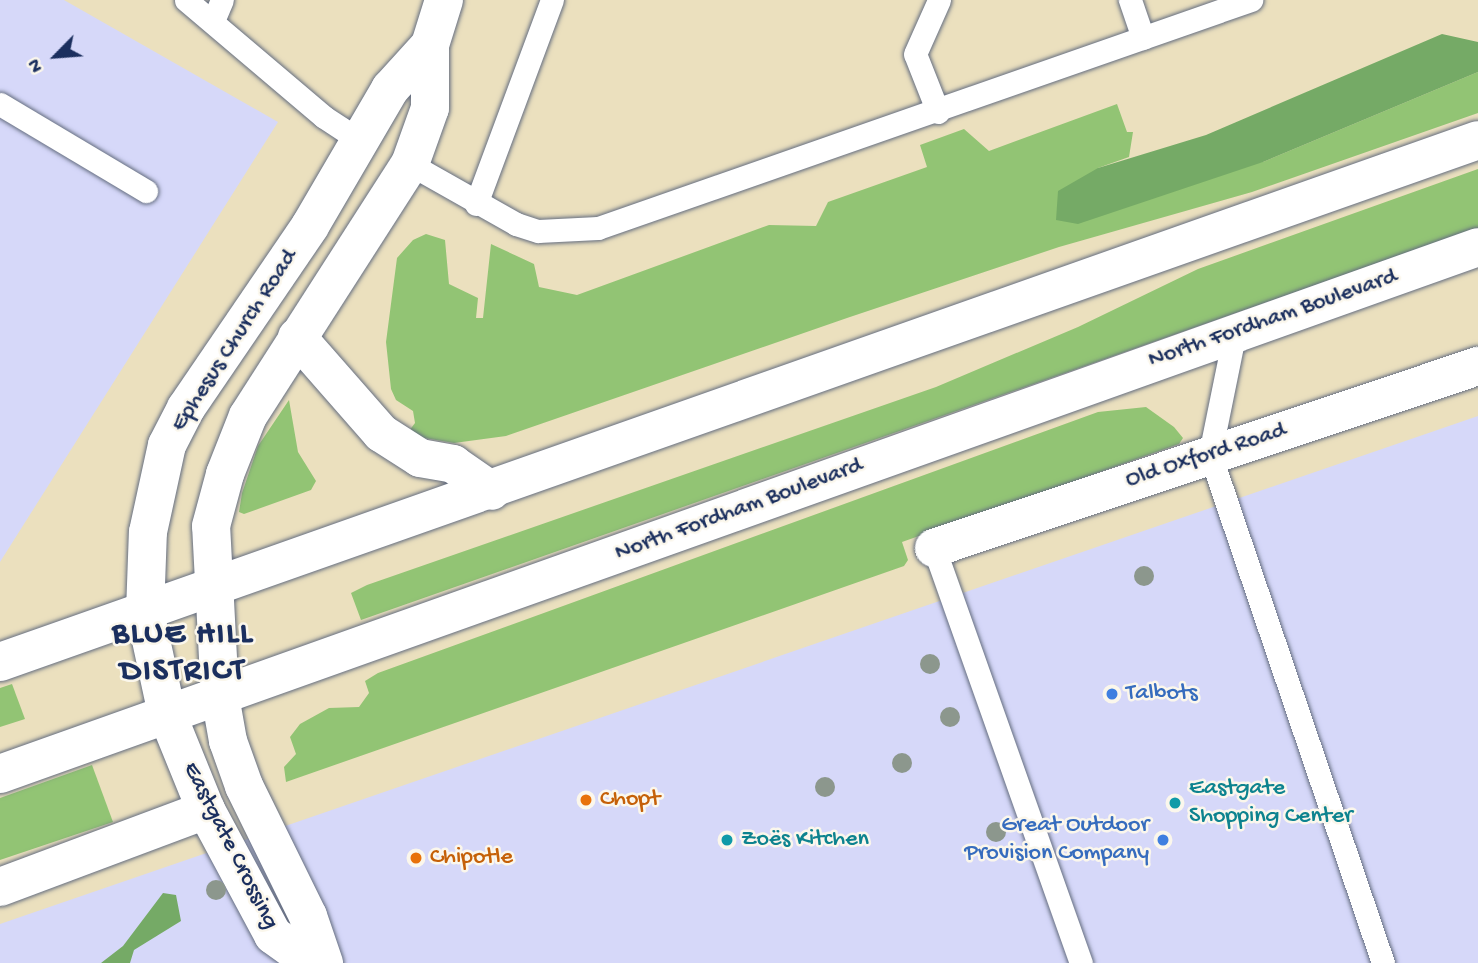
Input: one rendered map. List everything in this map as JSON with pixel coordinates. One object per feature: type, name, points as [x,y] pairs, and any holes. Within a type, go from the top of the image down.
[{"type":"main road","name":"Ephesus Church Road","points":[[220,696],[211,589],[211,526],[225,474],[247,416],[410,164],[430,108],[430,45],[444,0]]},
{"type":"main road","name":"Ephesus Church Road","points":[[167,714],[145,612],[148,532],[167,445],[186,408],[310,226],[362,142],[390,89],[430,45]]},
{"type":"main road","points":[[0,662],[492,491],[1478,140]]},
{"type":"main road","name":"North Fordham Boulevard","points":[[0,774],[1235,331],[1478,247]]},
{"type":"main road","points":[[297,337],[381,433],[420,458],[453,464],[492,491]]},
{"type":"main road","name":"Old Oxford Road","points":[[934,548],[1478,366]]},
{"type":"main road","name":"Eastgate Crossing","points":[[220,696],[228,741],[244,786],[308,916],[324,963]]},
{"type":"main road","name":"Eastgate Crossing","points":[[167,714],[206,810],[272,935],[312,963]]},
{"type":"main road","points":[[0,887],[206,810]]},
{"type":"lane","points":[[186,0],[218,11],[324,117],[362,142]]},
{"type":"lane","points":[[476,204],[552,0]]},
{"type":"lane","points":[[938,112],[915,54],[939,0]]},
{"type":"lane","points":[[1130,0],[1143,38]]},
{"type":"lane","points":[[410,164],[476,204],[538,231],[598,228],[938,112],[1251,0]]},
{"type":"lane","points":[[0,104],[146,191]]},
{"type":"lane","points":[[1235,331],[1210,454],[1383,963]]},
{"type":"lane","points":[[934,548],[1081,963]]},
{"type":"shaded area","points":[[0,0],[64,0],[278,122],[0,562]]},
{"type":"shaded area","name":"Eastgate Shopping Center","points":[[1478,416],[1478,963],[0,963],[0,924]]},
{"type":"green space","points":[[1442,34],[1478,42],[1478,72],[1263,162],[1078,224],[1056,220],[1058,191],[1098,168],[1206,135]]},
{"type":"green space","points":[[1478,72],[1478,113],[1252,192],[1059,247],[506,436],[454,443],[418,437],[409,431],[415,423],[413,411],[396,400],[391,389],[386,342],[397,258],[413,240],[426,234],[445,240],[449,284],[478,298],[476,318],[483,318],[491,244],[534,264],[539,287],[577,295],[769,225],[816,226],[828,202],[927,167],[920,145],[964,129],[989,151],[1117,104],[1127,132],[1133,132],[1129,157],[1098,168],[1263,162]]},
{"type":"green space","points":[[1478,169],[1478,228],[361,620],[351,593],[367,585],[936,387],[1078,327],[1198,269]]},
{"type":"green space","points":[[289,400],[298,452],[316,481],[311,490],[244,514],[239,512],[242,493],[258,446]]},
{"type":"green space","points":[[1146,407],[1174,427],[1183,438],[1179,444],[902,542],[908,560],[904,566],[286,782],[284,767],[296,754],[290,737],[300,724],[329,708],[359,707],[369,693],[365,681],[378,673],[1098,412]]},
{"type":"green space","points":[[12,684],[25,719],[0,727],[0,688]]},
{"type":"green space","points":[[92,765],[113,822],[0,860],[0,798]]},
{"type":"green space","points":[[163,893],[176,895],[181,921],[134,950],[130,963],[101,963],[123,946]]},
{"type":"place","name":"Talbots","points":[[1112,694]]},
{"type":"place","name":"Chopt","points":[[586,800]]},
{"type":"place","name":"Eastgate Shopping Center","points":[[1175,803]]},
{"type":"place","name":"Zoës Kitchen","points":[[727,840]]},
{"type":"place","name":"Great Outdoor Provision Company","points":[[1163,840]]},
{"type":"place","name":"Chipotle","points":[[416,858]]},
{"type":"district","name":"BLUE HILL DISTRICT","points":[[183,654]]}]
